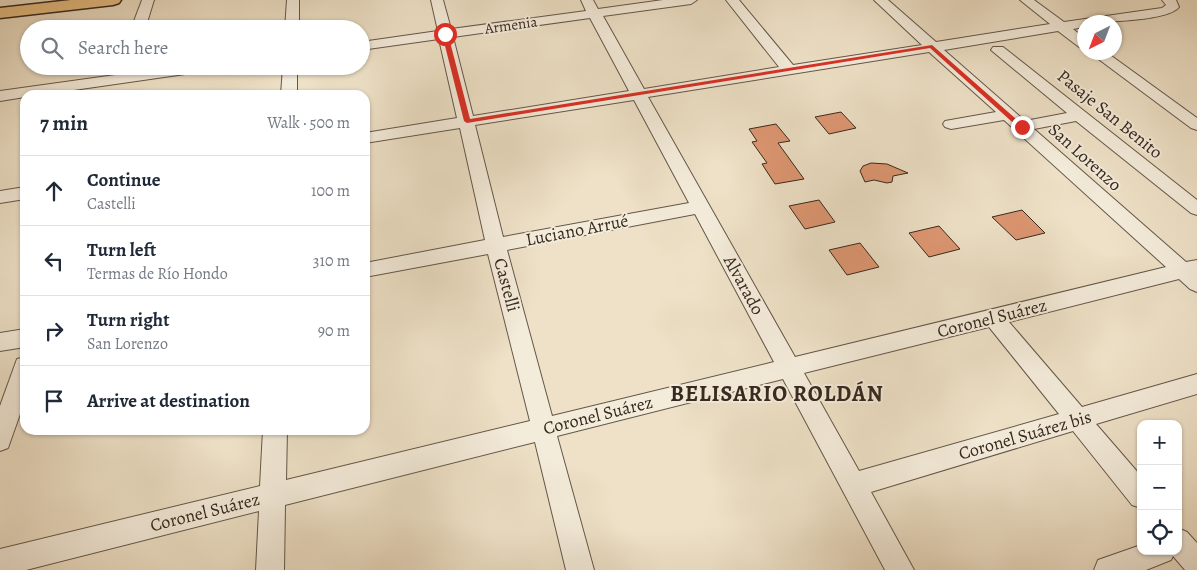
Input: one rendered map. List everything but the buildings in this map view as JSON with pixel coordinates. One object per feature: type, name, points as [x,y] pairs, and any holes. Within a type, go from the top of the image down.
[{"type":"main road","points":[[0,14],[113,0]]},
{"type":"street","points":[[141,20],[148,0]]},
{"type":"street","points":[[292,20],[293,0]]},
{"type":"street","name":"Castelli","points":[[436,0],[496,246],[580,570]]},
{"type":"street","name":"Alvarado","points":[[587,0],[900,570]]},
{"type":"street","name":"Armenia","points":[[370,45],[691,0]]},
{"type":"street","points":[[732,0],[788,69]]},
{"type":"street","name":"San Lorenzo","points":[[880,0],[1008,115],[1192,274]]},
{"type":"street","points":[[1026,0],[1077,39]]},
{"type":"street","points":[[1122,17],[1165,11],[1174,7],[1170,1]]},
{"type":"street","points":[[370,137],[639,92],[1077,23]]},
{"type":"street","name":"Pasaje San Benito","points":[[998,50],[1197,209]]},
{"type":"street","points":[[1107,60],[1197,125]]},
{"type":"street","points":[[32,90],[113,75]]},
{"type":"street","points":[[118,90],[123,75]]},
{"type":"street","points":[[289,90],[290,75]]},
{"type":"street","points":[[0,96],[20,92]]},
{"type":"street","points":[[951,124],[1008,115]]},
{"type":"street","points":[[1022,127],[1080,115]]},
{"type":"street","points":[[0,197],[20,194]]},
{"type":"street","name":"Luciano Arrué","points":[[370,269],[700,207]]},
{"type":"street","name":"Coronel Suárez","points":[[0,563],[993,317],[1192,274]]},
{"type":"street","points":[[993,317],[1137,491]]},
{"type":"street","points":[[0,342],[20,339]]},
{"type":"street","points":[[0,440],[20,381]]},
{"type":"street","name":"Coronel Suárez bis","points":[[854,485],[1197,384]]},
{"type":"street","points":[[270,570],[276,435]]},
{"type":"street","points":[[1108,570],[1158,555]]},
{"type":"district","name":"BELISARIO ROLDÁN","points":[[777,393]]},
{"type":"route","points":[[445,34],[467,121],[932,46],[1022,127]]}]
